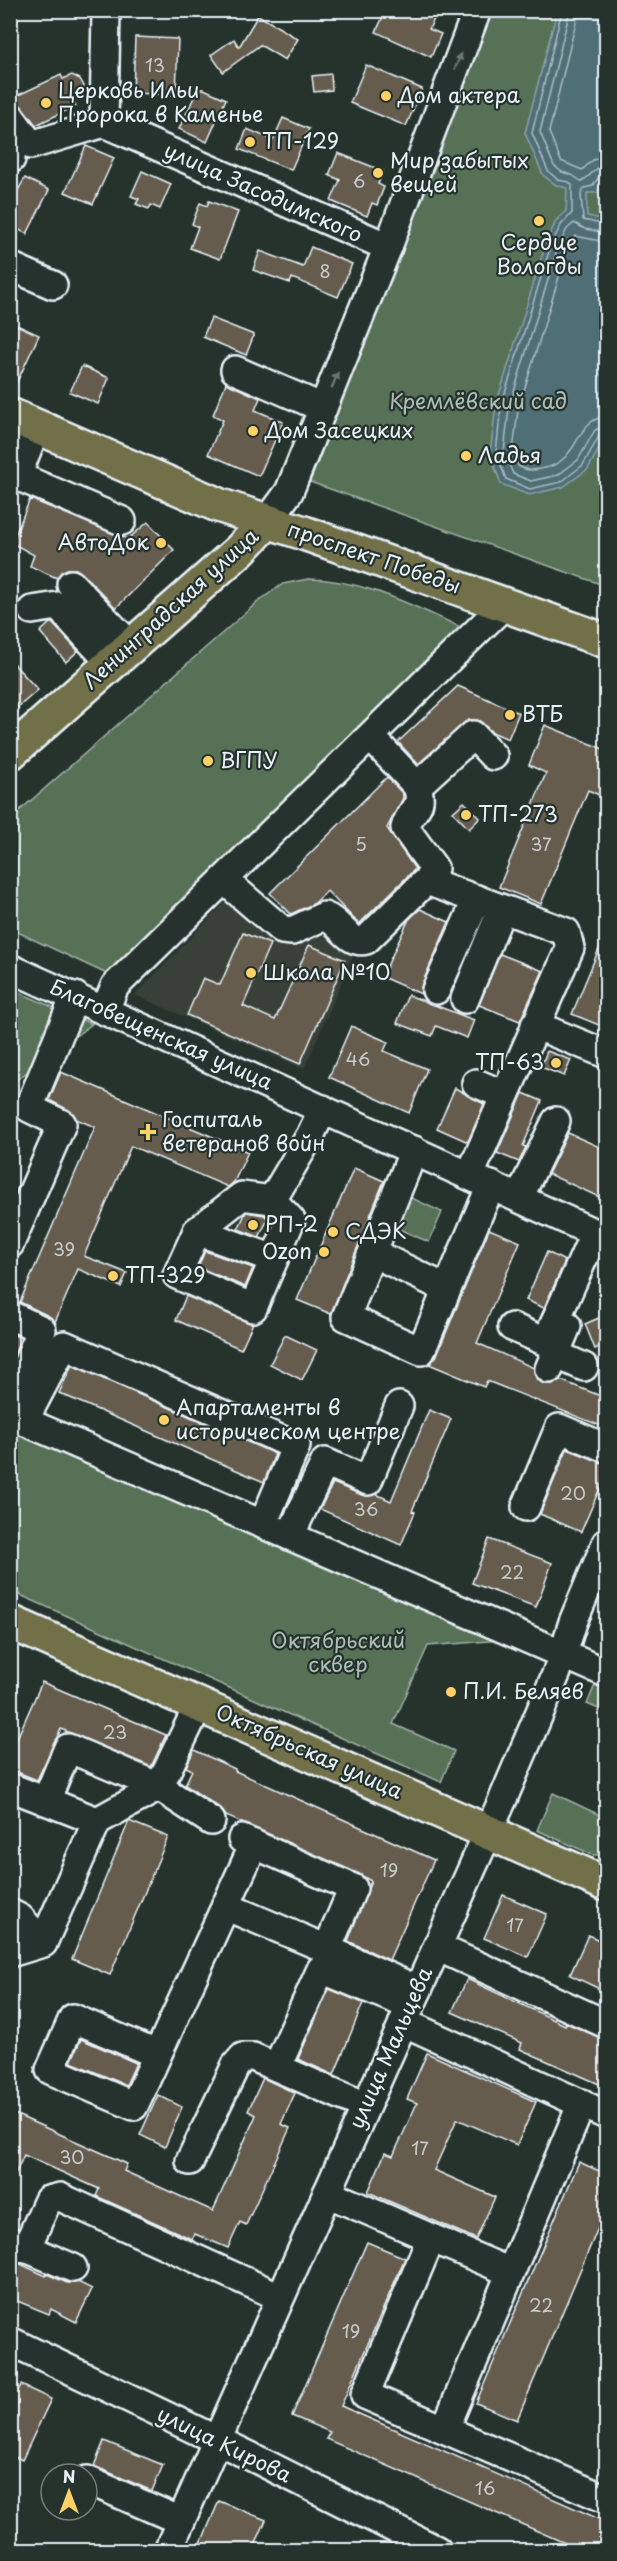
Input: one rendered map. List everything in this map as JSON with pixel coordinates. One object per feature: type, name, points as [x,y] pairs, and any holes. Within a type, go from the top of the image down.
[{"type":"main road","name":"проспект Победы","points":[[24,422],[185,492],[606,641]]},
{"type":"main road","name":"Ленинградская улица","points":[[11,751],[240,550],[267,522]]},
{"type":"main road","name":"Октябрьская улица","points":[[13,1629],[199,1704],[606,1884]]},
{"type":"street","points":[[10,116],[31,145],[104,123],[106,10]]},
{"type":"street","name":"Ленинградская улица","points":[[267,522],[289,492],[388,248],[469,13]]},
{"type":"street","name":"улица Засодимского","points":[[104,123],[388,248]]},
{"type":"street","points":[[10,266],[53,285]]},
{"type":"street","points":[[234,370],[323,408]]},
{"type":"street","points":[[24,422],[13,474],[122,521]]},
{"type":"street","points":[[71,584],[120,654]]},
{"type":"street","points":[[105,1010],[115,986],[505,604]]},
{"type":"street","points":[[32,610],[58,606],[120,654]]},
{"type":"street","points":[[417,786],[473,735],[493,756]]},
{"type":"street","points":[[224,880],[282,930],[292,931],[324,916],[330,918],[354,940],[360,942],[366,940],[427,881],[433,874],[434,868],[405,828],[420,805],[421,797],[417,786],[370,737]]},
{"type":"street","points":[[414,1150],[346,1317],[421,1351],[447,1289],[481,1180],[504,1095],[570,948],[570,939],[566,932],[427,881]]},
{"type":"street","points":[[436,990],[477,899]]},
{"type":"street","points":[[465,999],[502,909]]},
{"type":"street","name":"Благовещенская улица","points":[[10,968],[602,1236]]},
{"type":"street","points":[[10,1244],[62,1124],[29,1108],[75,996]]},
{"type":"street","points":[[535,1025],[606,1054]]},
{"type":"street","points":[[476,1083],[504,1095]]},
{"type":"street","points":[[272,1200],[310,1136],[323,1109]]},
{"type":"street","points":[[519,1198],[556,1122]]},
{"type":"street","points":[[242,1196],[272,1200],[291,1220],[253,1308],[177,1275],[197,1231],[242,1196]]},
{"type":"street","points":[[197,1231],[274,1259]]},
{"type":"street","points":[[513,1327],[546,1342],[602,1236]]},
{"type":"street","points":[[584,1366],[552,1361],[602,1236]]},
{"type":"street","points":[[373,1253],[447,1289]]},
{"type":"street","points":[[10,1315],[42,1330],[27,1364],[22,1413]]},
{"type":"street","points":[[22,1413],[64,1345],[296,1446],[263,1524]]},
{"type":"street","points":[[291,1536],[325,1462],[368,1481],[399,1406]]},
{"type":"street","points":[[22,1413],[263,1524],[606,1673]]},
{"type":"street","points":[[526,1507],[559,1428],[606,1448]]},
{"type":"street","name":"улица Мальцева","points":[[168,2550],[489,1831],[564,1654],[573,1622],[606,1543]]},
{"type":"street","points":[[44,1943],[97,1821],[159,1787],[199,1704]]},
{"type":"street","points":[[46,1801],[68,1748],[159,1787],[211,1821]]},
{"type":"street","points":[[10,1787],[97,1821]]},
{"type":"street","points":[[156,2054],[225,1906],[248,1841],[353,1888],[327,1949]]},
{"type":"street","points":[[225,1906],[327,1949],[410,2006],[606,2115]]},
{"type":"street","points":[[10,1912],[20,1918],[44,1943]]},
{"type":"street","points":[[10,1953],[44,1943]]},
{"type":"street","points":[[437,1947],[606,2024]]},
{"type":"street","points":[[277,2067],[321,1969],[410,2006]]},
{"type":"street","points":[[190,2161],[236,2065],[243,2057],[253,2057],[365,2106]]},
{"type":"street","points":[[445,2429],[582,2103]]},
{"type":"street","points":[[327,2193],[510,2272]]},
{"type":"street","points":[[73,2268],[18,2245],[48,2200],[60,2197],[280,2297]]},
{"type":"street","points":[[431,2238],[365,2395],[605,2494]]},
{"type":"street","name":"улица Кирова","points":[[10,2341],[437,2550]]},
{"type":"street","points":[[99,2485],[181,2521]]},
{"type":"shaded area","name":"Школа №10","points":[[231,896],[355,951],[304,1069],[135,995]]},
{"type":"green space","name":"Кремлёвский сад","points":[[489,11],[606,11],[606,586],[310,482]]},
{"type":"green space","name":"ВГПУ","points":[[308,579],[348,584],[387,595],[463,628],[109,975],[11,929],[11,818],[260,600],[283,584]]},
{"type":"green space","points":[[11,989],[92,1024],[11,1084]]},
{"type":"green space","points":[[403,1194],[442,1212],[429,1242],[389,1225]]},
{"type":"green space","name":"Октябрьский сквер","points":[[11,1427],[501,1640],[428,1646],[393,1724],[454,1751],[441,1782],[11,1591]]},
{"type":"green space","points":[[597,1680],[606,1685],[606,1712],[587,1704]]},
{"type":"green space","points":[[553,1793],[606,1818],[606,1855],[593,1855],[537,1830]]},
{"type":"water","points":[[557,11],[606,11],[606,169],[597,193],[587,193],[587,216],[606,220],[606,436],[588,469],[563,487],[529,495],[501,484],[490,454],[496,405],[546,243],[556,221],[566,211],[567,188],[556,185],[543,175],[525,133]]},
{"type":"building","points":[[386,10],[415,10],[434,19],[429,29],[441,34],[431,57],[376,32]]},
{"type":"building","points":[[258,15],[298,39],[285,60],[260,45],[223,72],[211,55],[234,39],[239,47]]},
{"type":"building","points":[[135,37],[178,39],[176,95],[133,93]]},
{"type":"building","name":"Дом актера","points":[[366,65],[422,89],[406,126],[350,103]]},
{"type":"building","points":[[331,74],[332,90],[314,92],[312,76]]},
{"type":"building","name":"Церковь Ильи Пророка в Каменье","points":[[61,75],[63,79],[72,75],[80,79],[84,86],[81,96],[73,100],[76,106],[36,125],[14,97]]},
{"type":"building","points":[[198,89],[204,89],[226,99],[207,142],[179,129]]},
{"type":"building","points":[[283,118],[309,129],[291,170],[239,149],[247,129],[273,140]]},
{"type":"building","points":[[86,146],[114,158],[93,204],[65,192]]},
{"type":"building","points":[[338,153],[383,171],[378,184],[384,187],[377,205],[372,203],[367,216],[331,201],[340,180],[329,175]]},
{"type":"building","points":[[142,171],[171,184],[160,209],[151,205],[149,209],[136,204],[139,199],[131,196]]},
{"type":"building","points":[[25,178],[49,190],[27,234],[10,225],[10,189],[17,192]]},
{"type":"building","points":[[209,201],[238,212],[220,259],[190,248],[198,227],[192,224],[200,203],[207,206]]},
{"type":"building","points":[[311,247],[352,264],[338,297],[292,278],[290,283],[253,270],[260,251],[303,267]]},
{"type":"building","points":[[211,318],[254,335],[246,355],[203,337]]},
{"type":"building","points":[[10,322],[39,335],[10,397]]},
{"type":"building","points":[[82,366],[109,378],[98,404],[70,392]]},
{"type":"building","name":"Дом Засецких","points":[[226,383],[260,398],[255,410],[283,422],[259,476],[208,454],[223,420],[213,415]]},
{"type":"building","points":[[30,499],[128,539],[148,522],[174,550],[116,608],[76,569],[61,572],[57,578],[30,566],[34,555],[12,543]]},
{"type":"building","points":[[50,623],[78,651],[66,662],[40,632]]},
{"type":"building","points":[[10,660],[38,690],[10,714]]},
{"type":"building","points":[[458,686],[519,713],[508,739],[492,732],[478,720],[469,720],[418,764],[398,742]]},
{"type":"building","points":[[545,725],[606,750],[606,798],[588,790],[541,904],[499,887],[546,773],[529,765]]},
{"type":"building","points":[[387,777],[403,794],[403,798],[387,828],[415,869],[359,924],[327,891],[315,903],[291,914],[270,893]]},
{"type":"building","name":"ТП-273","points":[[464,802],[480,818],[469,829],[453,812]]},
{"type":"building","points":[[420,909],[449,922],[422,984],[421,994],[382,977],[409,919]]},
{"type":"building","points":[[606,932],[606,1028],[572,1014]]},
{"type":"building","points":[[243,933],[270,944],[243,1006],[275,1020],[309,945],[345,960],[300,1064],[187,1015],[203,978],[220,985]]},
{"type":"building","points":[[500,954],[543,971],[520,1021],[479,1005]]},
{"type":"building","points":[[408,995],[474,1020],[467,1038],[436,1026],[432,1036],[397,1023]]},
{"type":"building","points":[[351,1026],[388,1042],[384,1051],[427,1069],[409,1113],[329,1077]]},
{"type":"building","name":"ТП-63","points":[[547,1051],[571,1060],[564,1076],[541,1067]]},
{"type":"building","points":[[61,1072],[248,1152],[234,1182],[228,1187],[131,1146],[84,1256],[127,1273],[121,1287],[78,1269],[55,1322],[49,1316],[20,1302],[95,1127],[76,1119],[69,1110],[49,1100]]},
{"type":"building","points":[[455,1088],[484,1104],[468,1142],[437,1128]]},
{"type":"building","points":[[523,1093],[542,1101],[523,1146],[526,1147],[519,1162],[497,1153]]},
{"type":"building","points":[[568,1133],[606,1150],[606,1200],[548,1174]]},
{"type":"building","points":[[354,1168],[384,1181],[331,1314],[297,1300]]},
{"type":"building","name":"РП-2","points":[[246,1212],[264,1215],[268,1219],[259,1237],[238,1229]]},
{"type":"building","points":[[489,1229],[520,1242],[477,1343],[534,1368],[536,1378],[542,1383],[552,1384],[560,1380],[606,1398],[606,1428],[487,1381],[484,1387],[429,1364],[436,1357]]},
{"type":"building","points":[[205,1251],[253,1268],[245,1287],[198,1267]]},
{"type":"building","points":[[547,1252],[565,1261],[544,1308],[526,1300]]},
{"type":"building","points":[[186,1296],[253,1323],[241,1349],[176,1320]]},
{"type":"building","points":[[606,1315],[606,1344],[595,1349],[585,1324]]},
{"type":"building","points":[[10,1333],[21,1338],[10,1365]]},
{"type":"building","points":[[285,1335],[317,1350],[302,1380],[270,1364]]},
{"type":"building","points":[[72,1365],[275,1454],[264,1482],[59,1393]]},
{"type":"building","points":[[429,1410],[451,1419],[412,1511],[415,1512],[401,1545],[320,1509],[333,1483],[362,1495],[376,1494],[391,1501]]},
{"type":"building","points":[[567,1449],[606,1464],[606,1474],[581,1532],[540,1514]]},
{"type":"building","points":[[489,1539],[552,1563],[536,1607],[472,1583]]},
{"type":"building","points":[[42,1682],[166,1735],[151,1767],[61,1729],[37,1780],[10,1769],[10,1754]]},
{"type":"building","points":[[194,1750],[235,1771],[434,1860],[389,1960],[348,1941],[371,1881],[226,1816],[220,1808],[185,1785],[192,1770],[186,1767]]},
{"type":"building","points":[[129,1821],[168,1837],[110,1975],[72,1959]]},
{"type":"building","points":[[503,1895],[547,1914],[528,1957],[484,1938]]},
{"type":"building","points":[[588,1935],[606,1943],[606,1992],[570,1975]]},
{"type":"building","points":[[467,1979],[565,2025],[566,2023],[606,2040],[606,2087],[520,2049],[522,2043],[452,2012]]},
{"type":"building","points":[[329,1989],[363,2003],[334,2075],[298,2059]]},
{"type":"building","points":[[81,2039],[136,2063],[126,2085],[71,2062]]},
{"type":"building","points":[[427,2053],[536,2102],[517,2145],[457,2119],[434,2170],[495,2197],[476,2239],[368,2192],[385,2153],[393,2156],[417,2103],[407,2099]]},
{"type":"building","points":[[263,2078],[295,2093],[281,2124],[290,2128],[246,2225],[240,2222],[228,2248],[195,2234],[192,2239],[96,2196],[99,2189],[24,2155],[10,2185],[10,2112],[127,2164],[124,2171],[213,2211],[256,2115],[248,2111]]},
{"type":"building","points":[[158,2095],[182,2107],[165,2147],[140,2135]]},
{"type":"building","points":[[579,2162],[606,2174],[606,2209],[517,2420],[476,2403]]},
{"type":"building","points":[[367,2242],[405,2258],[341,2406],[606,2522],[606,2550],[581,2550],[326,2439],[330,2432],[292,2416]]},
{"type":"building","points":[[10,2259],[46,2276],[47,2274],[67,2283],[78,2282],[92,2289],[76,2322],[51,2309],[49,2314],[10,2298]]},
{"type":"building","points":[[21,2385],[51,2399],[22,2460],[10,2455],[10,2406]]},
{"type":"building","points":[[104,2441],[163,2465],[152,2491],[99,2468],[99,2462],[96,2462]]},
{"type":"building","points":[[219,2501],[266,2520],[253,2550],[198,2550]]},
{"type":"place","name":"Дом актера","points":[[386,96]]},
{"type":"place","name":"Церковь Ильи Пророка в Каменье","points":[[46,103]]},
{"type":"place","name":"ТП-129","points":[[250,142]]},
{"type":"place","name":"Мир забытых вещей","points":[[378,173]]},
{"type":"place","name":"Сердце Вологды","points":[[539,221]]},
{"type":"place","name":"Дом Засецких","points":[[253,431]]},
{"type":"place","name":"Ладья","points":[[466,456]]},
{"type":"place","name":"АвтоДок","points":[[161,543]]},
{"type":"place","name":"ВТБ","points":[[510,715]]},
{"type":"place","name":"ВГПУ","points":[[208,761]]},
{"type":"place","name":"ТП-273","points":[[466,815]]},
{"type":"place","name":"Школа №10","points":[[251,973]]},
{"type":"place","name":"ТП-63","points":[[556,1063]]},
{"type":"place","name":"Госпиталь ветеранов войн","points":[[148,1132]]},
{"type":"place","name":"РП-2","points":[[253,1225]]},
{"type":"place","name":"СДЭК","points":[[333,1232]]},
{"type":"place","name":"Ozon","points":[[324,1252]]},
{"type":"place","name":"ТП-329","points":[[113,1276]]},
{"type":"place","name":"Апартаменты в историческом центре","points":[[164,1420]]},
{"type":"place","name":"П.И. Беляев","points":[[451,1692]]}]
